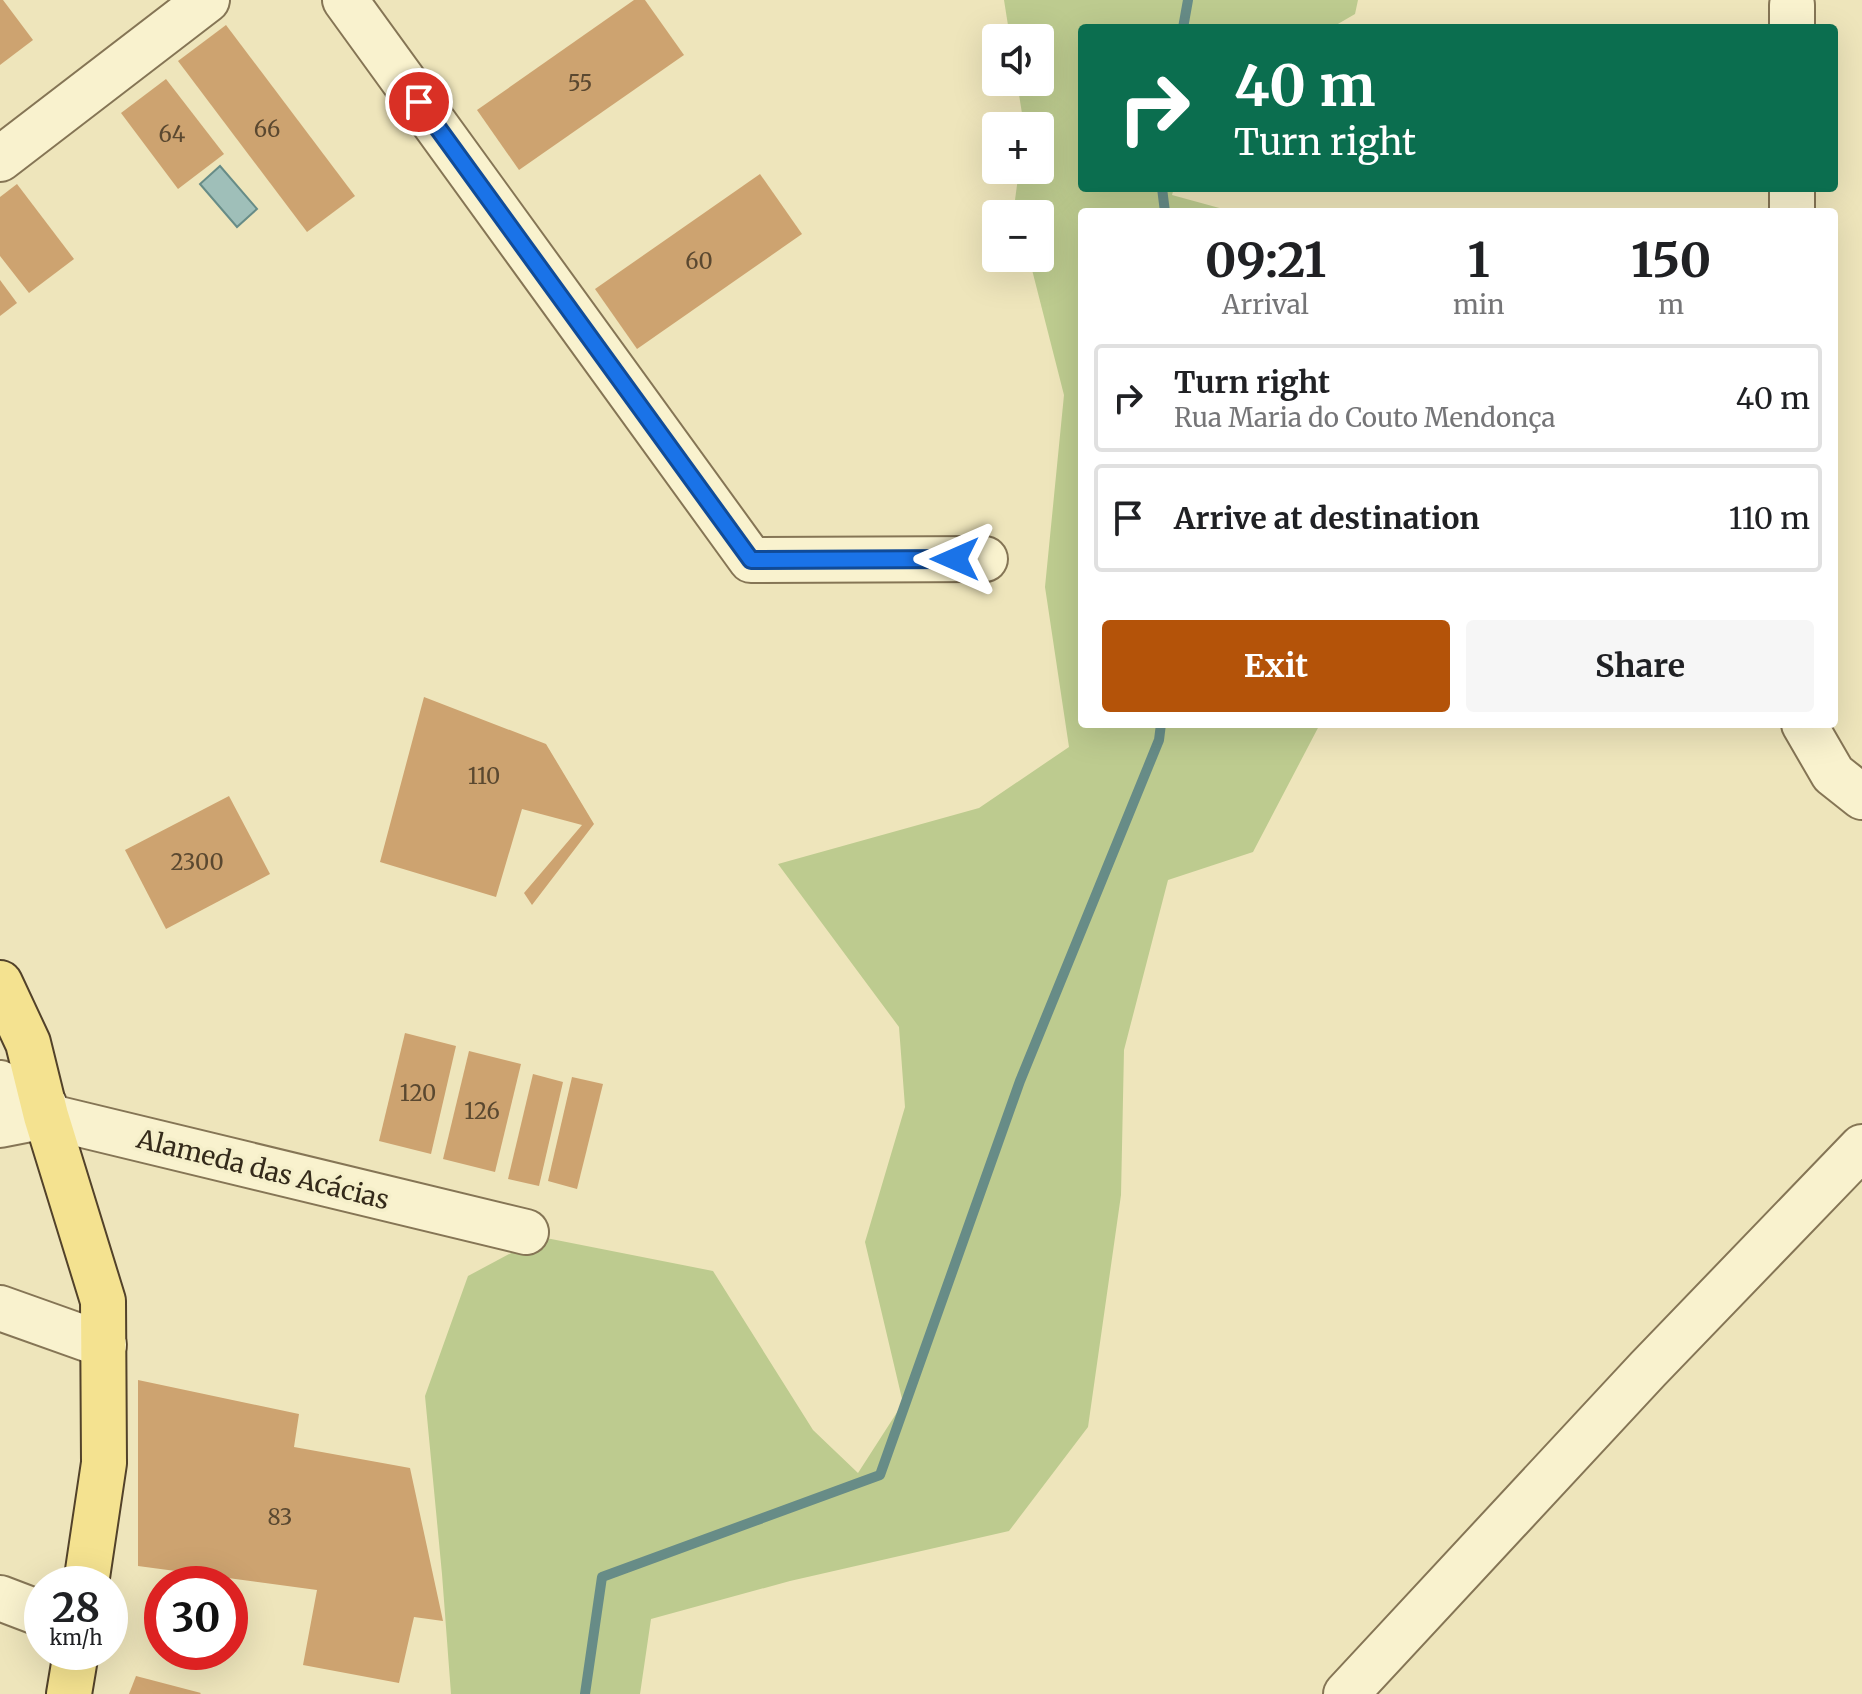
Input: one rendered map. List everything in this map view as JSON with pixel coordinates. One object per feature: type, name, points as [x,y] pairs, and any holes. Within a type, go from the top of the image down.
[{"type":"main road","points":[[0,983],[28,1043],[103,1301],[104,1463],[89,1566]]},
{"type":"main road","points":[[69,1694],[73,1670]]},
{"type":"street","points":[[0,159],[207,0]]},
{"type":"street","points":[[345,0],[751,560],[985,559]]},
{"type":"street","points":[[1806,728],[1833,774],[1862,797]]},
{"type":"street","points":[[0,1083],[46,1111]]},
{"type":"street","name":"Alameda das Acácias","points":[[0,1125],[46,1111],[526,1232]]},
{"type":"street","points":[[1346,1694],[1648,1369],[1862,1147]]},
{"type":"street","points":[[0,1308],[104,1345]]},
{"type":"street","points":[[0,1598],[24,1607]]},
{"type":"green space","points":[[1004,0],[1358,0],[1355,14],[1338,24],[1078,24],[1078,192],[1173,192],[1172,195],[1219,208],[1078,208],[1078,728],[1318,728],[1253,852],[1168,880],[1124,1050],[1121,1195],[1088,1427],[1009,1531],[790,1581],[651,1619],[640,1694],[451,1694],[425,1396],[468,1276],[541,1237],[713,1271],[813,1430],[858,1473],[903,1403],[865,1242],[905,1107],[899,1027],[778,864],[979,808],[1069,747],[1045,587],[1064,395],[1033,272],[1054,272],[1054,200],[1015,200],[1017,184],[1054,184],[1054,112],[1022,112],[1019,96],[1054,96],[1054,24],[1008,24]]},
{"type":"water","points":[[220,166],[257,209],[237,227],[200,184]]},
{"type":"building","points":[[0,0],[33,40],[0,65]]},
{"type":"building","points":[[634,0],[645,0],[684,55],[519,170],[477,110]]},
{"type":"building","points":[[226,25],[355,196],[307,232],[178,61]]},
{"type":"building","points":[[166,79],[224,154],[178,189],[121,113]]},
{"type":"building","points":[[760,174],[802,234],[637,349],[595,289]]},
{"type":"building","points":[[17,184],[74,259],[29,293],[0,256],[0,197]]},
{"type":"building","points":[[0,280],[17,303],[0,316]]},
{"type":"building","points":[[424,697],[546,744],[594,824],[532,905],[524,893],[582,825],[522,809],[496,897],[380,862]]},
{"type":"building","points":[[229,796],[270,874],[166,929],[125,850]]},
{"type":"building","points":[[405,1033],[456,1046],[431,1154],[379,1141]]},
{"type":"building","points":[[469,1051],[521,1064],[495,1172],[443,1159]]},
{"type":"building","points":[[533,1074],[563,1082],[539,1186],[508,1179]]},
{"type":"building","points":[[572,1077],[603,1084],[577,1189],[548,1181]]},
{"type":"building","points":[[138,1380],[299,1414],[294,1447],[410,1468],[443,1621],[414,1617],[399,1683],[303,1665],[317,1590],[248,1581],[248,1566],[138,1566]]},
{"type":"building","points":[[136,1676],[201,1693],[129,1694]]},
{"type":"waterway","points":[[1184,24],[1188,0]]},
{"type":"waterway","points":[[1162,192],[1164,208]]},
{"type":"waterway","points":[[585,1694],[602,1577],[880,1475],[1020,1081],[1159,740],[1160,728]]},
{"type":"route","points":[[419,102],[751,560],[955,559]]}]
